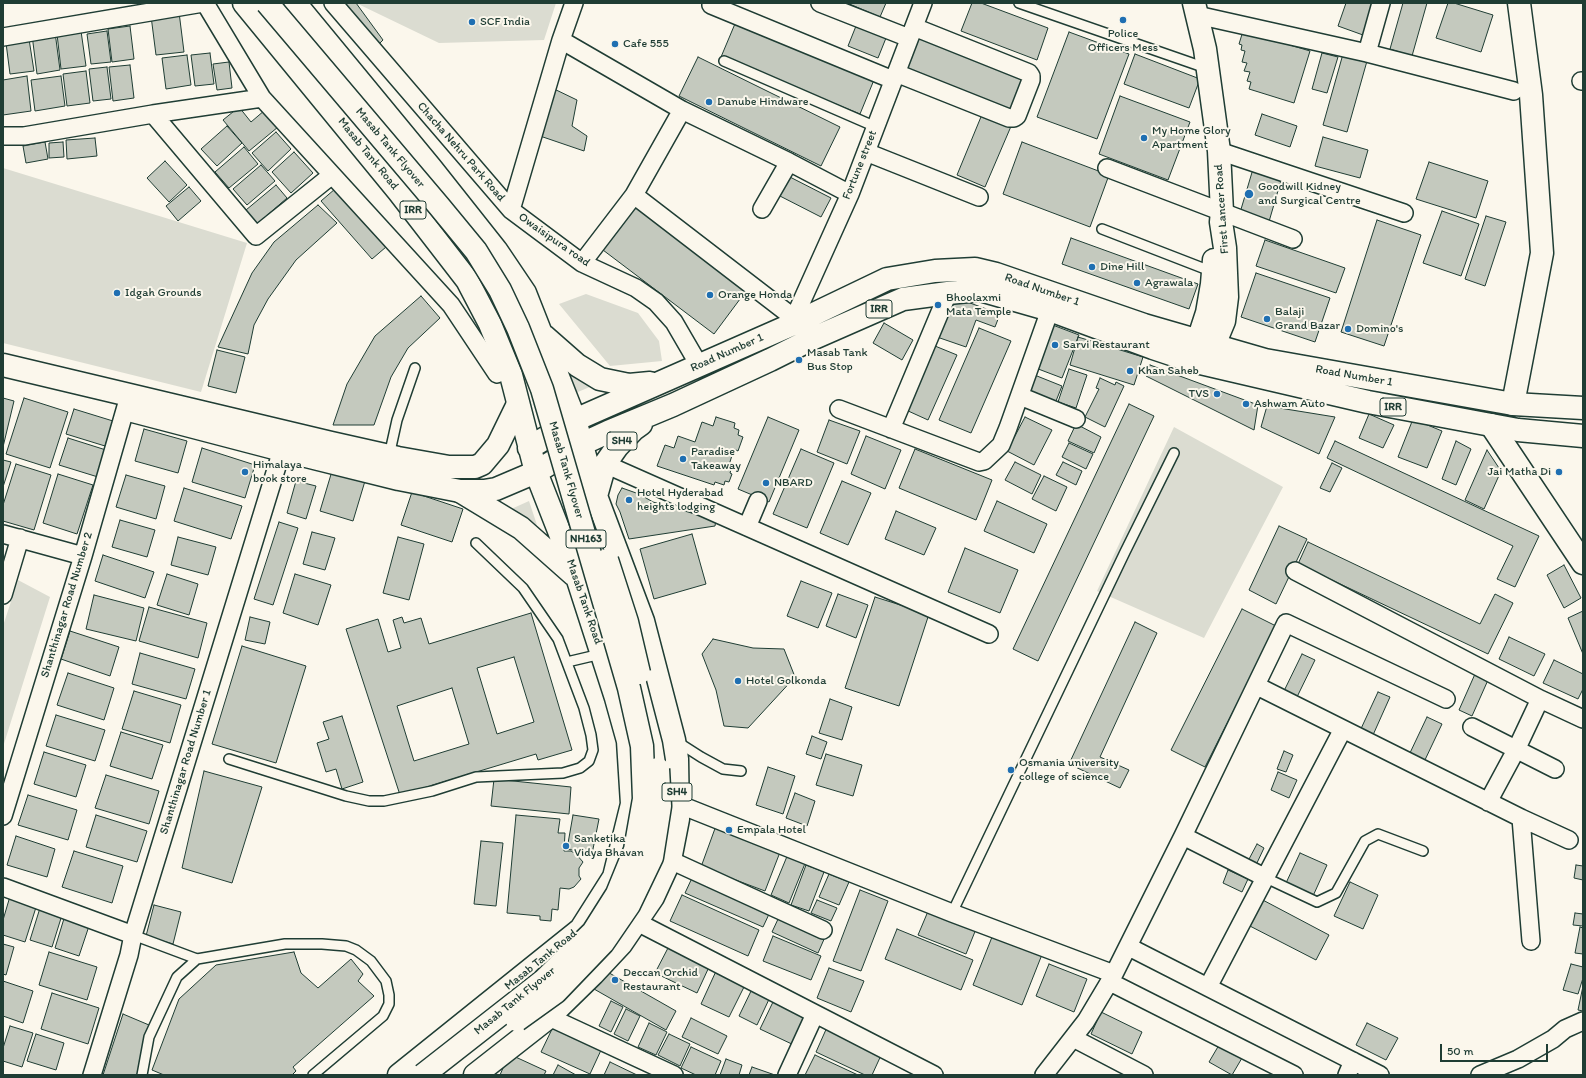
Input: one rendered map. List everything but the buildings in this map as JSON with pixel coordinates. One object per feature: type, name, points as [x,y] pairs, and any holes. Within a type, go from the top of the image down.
[{"type":"main road","name":"Masab Tank Road","points":[[244,3],[399,192],[467,280],[490,324],[511,375],[536,472],[577,577],[628,740],[632,804],[614,878],[581,928],[399,1075]]},
{"type":"main road","name":"Masab Tank Flyover","points":[[267,3],[440,206],[476,251],[500,290],[518,328],[542,389],[629,688],[642,746],[644,799],[635,850],[617,894],[593,932],[543,982],[423,1075]]},
{"type":"main road","name":"Masab Tank Flyover","points":[[285,3],[473,229],[512,287],[550,379],[587,500],[628,622],[657,751],[660,806],[652,856],[628,905],[603,943],[556,992],[509,1025],[444,1075]]},
{"type":"main road","name":"IRR","points":[[295,3],[496,250],[524,293],[542,334],[577,365],[600,379],[629,385],[662,382]]},
{"type":"main road","points":[[1513,404],[1542,253],[1532,95],[1518,3]]},
{"type":"main road","name":"First Lancer Road","points":[[1196,9],[1205,48],[1219,151],[1227,298],[1224,321],[1202,353]]},
{"type":"main road","points":[[286,53],[315,27]]},
{"type":"main road","points":[[1202,353],[1213,272],[1214,251],[1222,217]]},
{"type":"main road","name":"Road Number 1","points":[[529,448],[575,420],[662,382],[792,321],[887,279],[935,271],[974,269],[996,274],[1137,322],[1202,353],[1368,402],[1524,431],[1583,436]]},
{"type":"main road","name":"Road Number 1","points":[[460,491],[484,491],[496,489],[536,472],[582,444],[673,405],[814,338],[902,299],[948,292],[980,290],[1050,310],[1153,348],[1265,360],[1513,404],[1583,408]]},
{"type":"main road","name":"SH4","points":[[475,1075],[549,1017],[622,944],[653,897],[670,860],[678,819],[677,759],[674,740],[643,621],[596,496],[575,420],[542,334]]},
{"type":"main road","points":[[3,365],[282,450],[399,479],[460,491],[521,528],[577,577]]},
{"type":"main road","points":[[3,380],[128,402],[448,467],[475,467],[482,464],[498,445],[518,404]]},
{"type":"main road","name":"SH4","points":[[596,496],[605,464],[616,447],[634,429],[673,405]]},
{"type":"main road","points":[[1490,425],[1583,564]]},
{"type":"main road","points":[[585,602],[629,584]]},
{"type":"main road","points":[[599,645],[643,621]]},
{"type":"street","points":[[3,37],[204,3],[262,98],[451,305],[497,374]]},
{"type":"street","name":"Chacha Nehru Park Road","points":[[333,3],[511,210]]},
{"type":"street","name":"Chacha Nehru Park Road","points":[[511,210],[561,40],[574,3]]},
{"type":"street","points":[[711,5],[894,77],[1009,118],[1014,118],[1017,116],[1031,80],[1029,73],[911,32],[820,3]]},
{"type":"street","name":"Fortune street","points":[[792,321],[850,194],[923,3]]},
{"type":"street","points":[[1368,53],[1381,3]]},
{"type":"street","points":[[1196,9],[1514,91]]},
{"type":"street","points":[[561,40],[682,110],[789,162],[850,194]]},
{"type":"street","points":[[3,136],[24,136],[153,114],[262,98]]},
{"type":"street","points":[[582,263],[634,196],[682,110]]},
{"type":"street","points":[[153,114],[256,236],[332,174]]},
{"type":"street","points":[[1219,151],[1404,213]]},
{"type":"street","points":[[866,152],[979,197]]},
{"type":"street","points":[[762,209],[789,162]]},
{"type":"street","points":[[1107,168],[1222,217],[1293,239]]},
{"type":"street","points":[[634,196],[792,321]]},
{"type":"street","name":"Owaisipura road","points":[[511,210],[582,263],[636,288],[656,302],[674,322],[699,365]]},
{"type":"street","points":[[891,429],[948,292]]},
{"type":"street","points":[[839,409],[979,462],[984,461],[1001,445],[1050,310]]},
{"type":"street","points":[[1020,396],[1076,419]]},
{"type":"street","name":"Shanthinagar Road Number 2","points":[[3,816],[83,556],[128,402]]},
{"type":"street","name":"Shanthinagar Road Number 1","points":[[92,1075],[129,955],[133,935],[282,450]]},
{"type":"street","points":[[605,464],[747,527],[802,542],[989,634]]},
{"type":"street","points":[[747,527],[758,501]]},
{"type":"street","points":[[3,534],[83,556]]},
{"type":"street","points":[[3,595],[20,538]]},
{"type":"street","points":[[1295,571],[1540,699],[1583,719]]},
{"type":"street","points":[[1044,1075],[1086,1021],[1129,947],[1257,686],[1286,623],[1446,699]]},
{"type":"street","points":[[1257,686],[1488,802],[1569,840]]},
{"type":"street","points":[[1488,802],[1516,750],[1540,699]]},
{"type":"street","points":[[1472,727],[1555,769]]},
{"type":"street","points":[[1208,987],[1343,729]]},
{"type":"street","points":[[678,804],[787,846],[1112,978],[1294,1075]]},
{"type":"street","points":[[1521,818],[1531,941]]},
{"type":"street","points":[[1183,836],[1266,878]]},
{"type":"street","points":[[670,860],[823,930]]},
{"type":"street","points":[[3,887],[133,935]]},
{"type":"street","points":[[637,922],[927,1073]]},
{"type":"street","points":[[1129,947],[1208,987],[1350,1068],[1380,1075]]},
{"type":"street","points":[[787,1075],[815,1014]]},
{"type":"street","points":[[549,1017],[674,1075]]},
{"type":"street","points":[[1480,1075],[1518,1059],[1553,1039],[1565,1029],[1583,1020]]},
{"type":"street","points":[[1073,1038],[1144,1075]]},
{"type":"lane","points":[[1019,3],[1208,68]]},
{"type":"lane","points":[[724,61],[876,127]]},
{"type":"lane","points":[[1102,229],[1213,272]]},
{"type":"lane","points":[[388,456],[397,420],[415,368]]},
{"type":"lane","points":[[952,913],[1174,453]]},
{"type":"lane","points":[[229,759],[346,796],[369,801],[384,801],[432,791],[476,777],[564,773],[580,768],[589,760],[593,750],[591,735],[584,708],[558,639],[523,588],[476,543]]},
{"type":"lane","points":[[567,662],[599,645]]},
{"type":"lane","points":[[674,740],[723,769],[741,771]]},
{"type":"lane","points":[[1266,878],[1317,902],[1336,893],[1365,841],[1378,834],[1423,851]]},
{"type":"lane","points":[[133,935],[197,959],[285,944],[328,944],[346,946],[356,950],[371,961],[386,981],[389,1004],[383,1016],[313,1075]]},
{"type":"lane","points":[[142,1075],[149,1037],[177,977],[197,959]]},
{"type":"shaded area","name":"SCF India","points":[[356,3],[556,3],[544,40],[439,43]]},
{"type":"shaded area","name":"Idgah Grounds","points":[[3,168],[247,243],[201,392],[3,343]]},
{"type":"shaded area","points":[[586,294],[638,313],[659,341],[662,361],[610,366],[559,304]]},
{"type":"shaded area","points":[[565,364],[597,384],[573,394]]},
{"type":"shaded area","points":[[1174,427],[1283,487],[1204,638],[1097,591]]},
{"type":"shaded area","points":[[529,501],[537,525],[509,510]]},
{"type":"shaded area","points":[[18,580],[50,597],[3,747],[3,626]]},
{"type":"place","name":"Police Officers Mess","points":[[1123,20]]},
{"type":"place","name":"SCF India","points":[[472,22]]},
{"type":"place","name":"Cafe 555","points":[[615,44]]},
{"type":"place","name":"Danube Hindware","points":[[709,102]]},
{"type":"place","name":"My Home Glory Apartment","points":[[1144,138]]},
{"type":"place","name":"Goodwill Kidney and Surgical Centre","points":[[1249,194]]},
{"type":"place","name":"Dine Hill","points":[[1092,267]]},
{"type":"place","name":"Agrawala","points":[[1137,283]]},
{"type":"place","name":"Idgah Grounds","points":[[117,293]]},
{"type":"place","name":"Orange Honda","points":[[710,295]]},
{"type":"place","name":"Bhoolaxmi Mata Temple","points":[[938,305]]},
{"type":"place","name":"Balaji Grand Bazar","points":[[1267,319]]},
{"type":"place","name":"Domino's","points":[[1348,329]]},
{"type":"place","name":"Sarvi Restaurant","points":[[1055,345]]},
{"type":"place","name":"Masab Tank Bus Stop","points":[[799,360]]},
{"type":"place","name":"Khan Saheb","points":[[1130,371]]},
{"type":"place","name":"TVS","points":[[1217,394]]},
{"type":"place","name":"Ashwam Auto","points":[[1246,404]]},
{"type":"place","name":"Paradise Takeaway","points":[[683,459]]},
{"type":"place","name":"Himalaya book store","points":[[245,472]]},
{"type":"place","name":"Jai Matha Di","points":[[1559,472]]},
{"type":"place","name":"NBARD","points":[[766,483]]},
{"type":"place","name":"Hotel Hyderabad heights lodging","points":[[629,500]]},
{"type":"place","name":"Hotel Golkonda","points":[[738,681]]},
{"type":"place","name":"Osmania university college of science","points":[[1011,770]]},
{"type":"place","name":"Empala Hotel","points":[[729,830]]},
{"type":"place","name":"Sanketika Vidya Bhavan","points":[[566,846]]},
{"type":"place","name":"Deccan Orchid Restaurant","points":[[615,980]]}]
